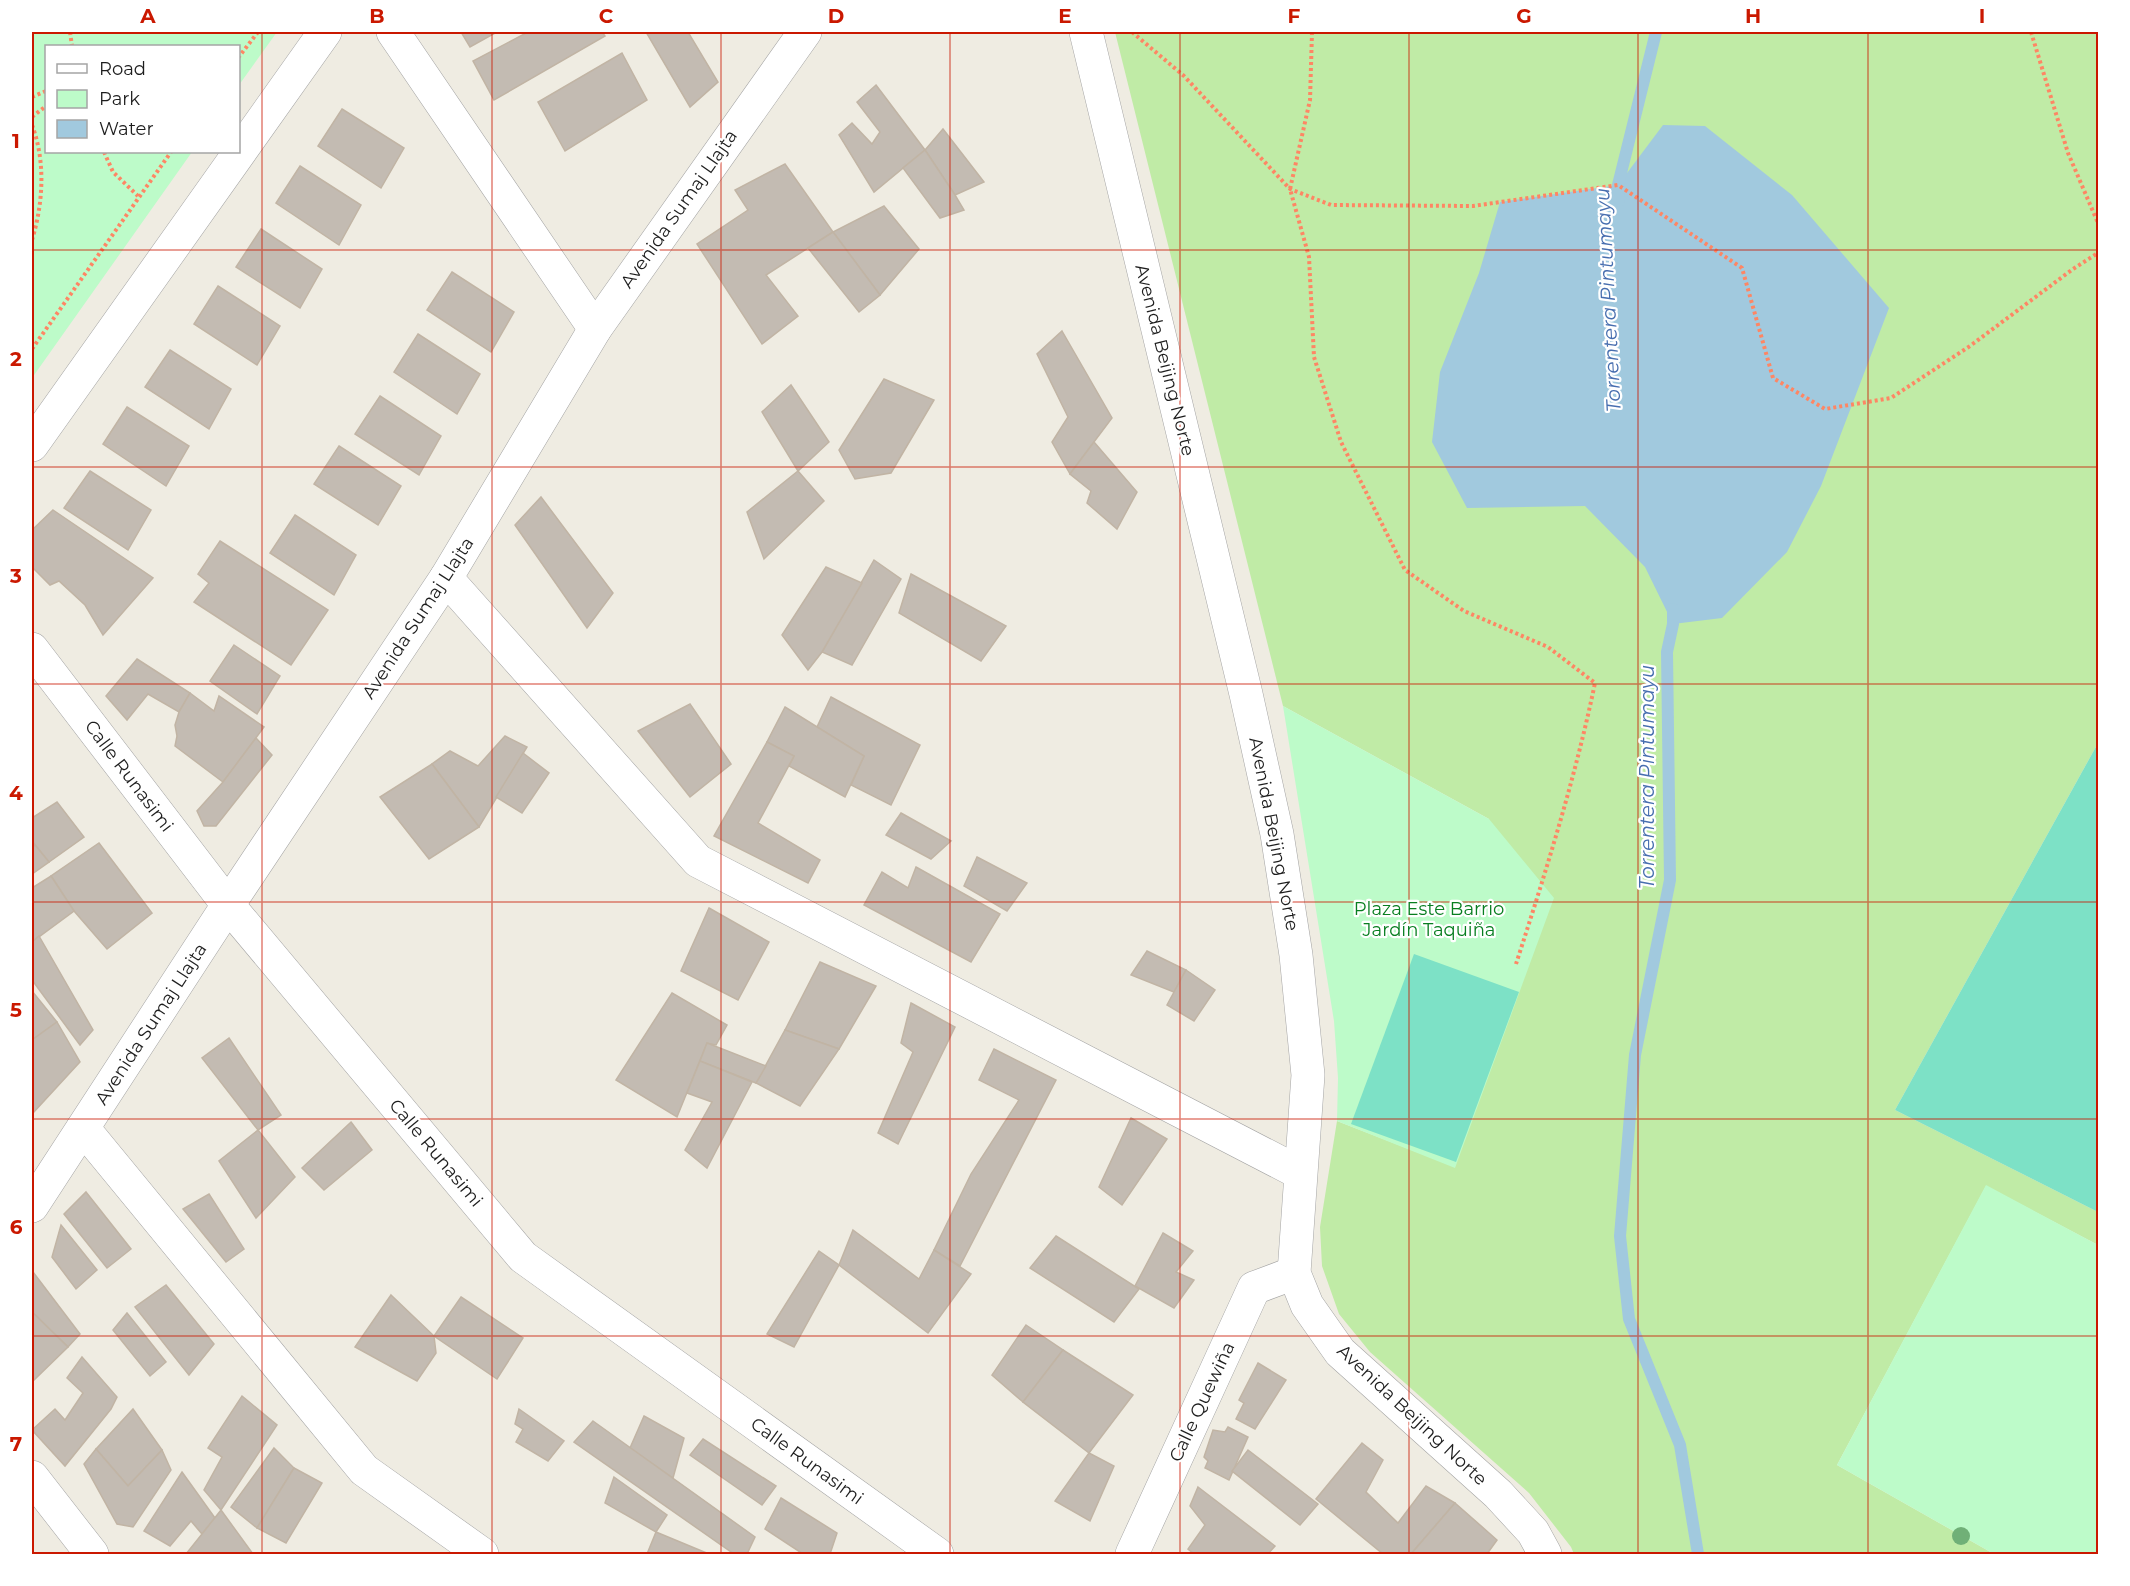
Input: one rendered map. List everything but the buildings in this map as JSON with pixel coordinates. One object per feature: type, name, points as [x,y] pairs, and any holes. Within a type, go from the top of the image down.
[{"type":"street","points":[[240,152],[325,32]]},
{"type":"street","points":[[393,32],[595,329]]},
{"type":"street","name":"Avenida Sumaj Llajta","points":[[32,1206],[228,905],[446,578],[595,329],[805,32]]},
{"type":"street","name":"Avenida Beijing Norte","points":[[1086,32],[1246,694],[1277,834],[1296,955],[1308,1075],[1294,1273],[1307,1305],[1340,1352],[1498,1494],[1533,1532],[1545,1554]]},
{"type":"street","points":[[32,445],[239,153]]},
{"type":"street","points":[[446,578],[698,861],[1300,1173]]},
{"type":"street","name":"Calle Runasimi","points":[[32,649],[228,905],[524,1257],[938,1554]]},
{"type":"street","points":[[83,1128],[364,1470],[482,1554]]},
{"type":"street","name":"Calle Quewiña","points":[[1132,1554],[1254,1288],[1294,1273]]},
{"type":"street","points":[[32,1477],[92,1554]]},
{"type":"path","points":[[240,55],[258,32]]},
{"type":"path","points":[[1132,32],[1184,76],[1290,189],[1331,205],[1473,206],[1618,185],[1742,268],[1773,378],[1825,409],[1891,398],[1970,346],[2073,269],[2098,254]]},
{"type":"path","points":[[1312,32],[1310,100],[1290,189],[1309,257],[1314,357],[1341,442],[1405,570],[1464,611],[1548,647],[1595,683],[1577,764],[1516,964]]},
{"type":"path","points":[[2031,32],[2068,153],[2098,223]]},
{"type":"path","points":[[32,117],[45,107]]},
{"type":"path","points":[[32,125],[37,140],[42,193],[32,240]]},
{"type":"path","points":[[104,153],[113,172],[138,196]]},
{"type":"path","points":[[32,349],[170,153]]},
{"type":"green space","points":[[32,32],[277,32],[240,84],[240,45],[45,45],[45,153],[191,153],[32,378]]},
{"type":"green space","points":[[1115,32],[2098,32],[2098,743],[1895,1110],[2098,1212],[2098,1245],[1986,1186],[1837,1465],[1994,1554],[1574,1554],[1529,1493],[1370,1352],[1339,1314],[1322,1266],[1320,1227],[1337,1121],[1455,1167],[1489,819],[1283,706]]},
{"type":"green space","name":"Plaza Este Barrio Jardín Taquiña","points":[[1283,706],[1489,819],[1554,898],[1455,1168],[1337,1121],[1338,1078],[1334,1021]]},
{"type":"green space","points":[[2098,743],[2098,1212],[1895,1110]]},
{"type":"green space","points":[[1414,954],[1519,992],[1456,1162],[1351,1124]]},
{"type":"green space","points":[[1986,1185],[2098,1245],[2098,1554],[1994,1554],[1837,1465]]},
{"type":"water","points":[[1663,125],[1705,126],[1792,195],[1889,308],[1821,486],[1787,552],[1722,618],[1673,624],[1645,567],[1585,506],[1467,508],[1432,442],[1440,372],[1479,273],[1500,202],[1618,185]]},
{"type":"waterway","name":"Torrentera Pintumayu","points":[[1619,201],[1618,185],[1656,32]]},
{"type":"waterway","name":"Torrentera Pintumayu","points":[[1673,609],[1673,624],[1667,652],[1670,880],[1635,1055],[1620,1236],[1629,1319],[1680,1445],[1698,1554]]}]
